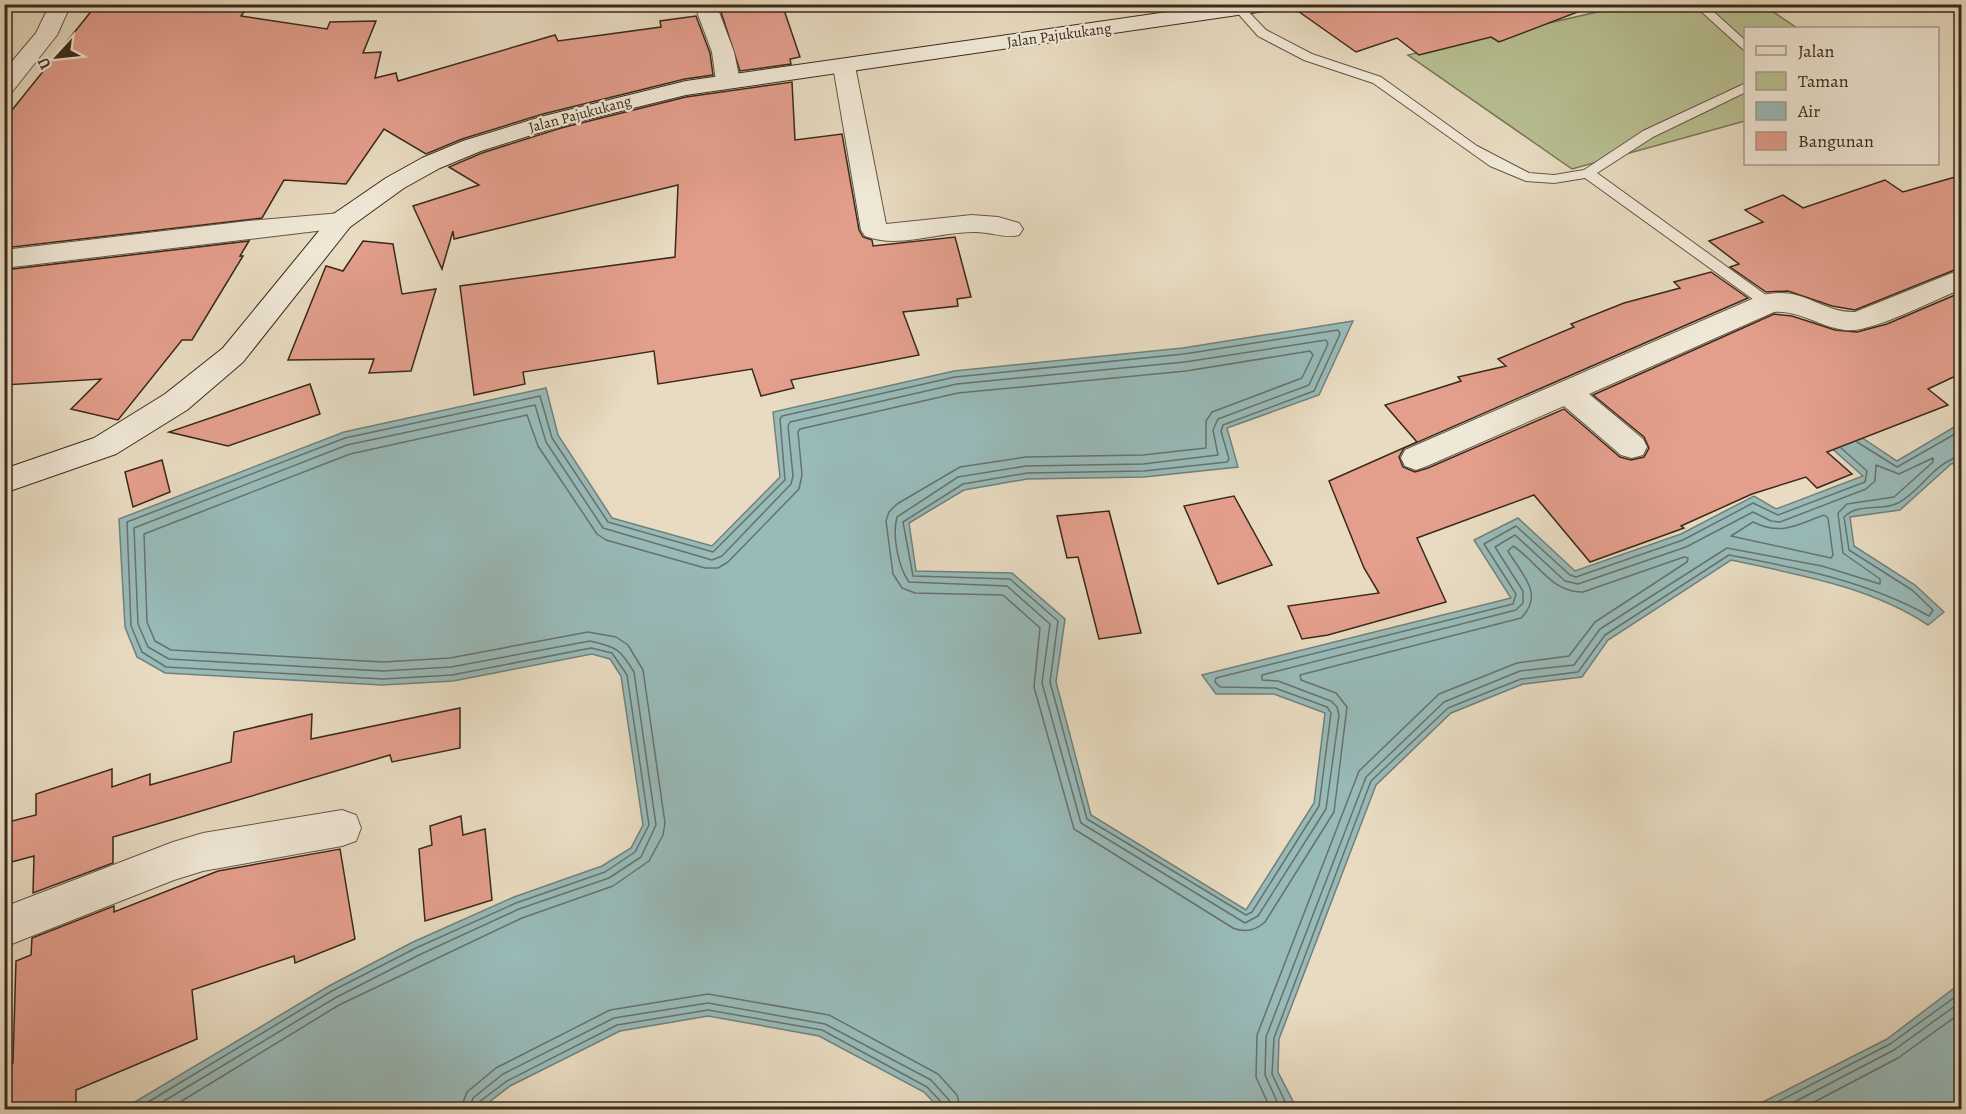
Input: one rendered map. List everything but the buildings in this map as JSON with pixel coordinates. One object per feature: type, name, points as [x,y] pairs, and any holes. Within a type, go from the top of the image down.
[{"type":"street","points":[[4,87],[46,35],[61,4]]},
{"type":"street","points":[[705,4],[723,52],[728,81]]},
{"type":"street","name":"Jalan Pajukukang","points":[[4,481],[105,446],[176,402],[245,342],[294,276],[341,221],[395,183],[431,163],[472,146],[634,99],[728,81],[1272,4]]},
{"type":"street","points":[[844,66],[874,230],[889,233],[979,223],[994,223],[1010,229]]},
{"type":"street","points":[[4,259],[248,229],[341,221]]},
{"type":"street","points":[[1416,458],[1769,303],[1792,303],[1826,317],[1842,321],[1858,321],[1962,278]]},
{"type":"street","points":[[1567,392],[1632,447]]},
{"type":"street","points":[[4,927],[173,861],[203,852],[342,828]]},
{"type":"lane","points":[[1698,4],[1744,46]]},
{"type":"lane","points":[[1240,9],[1256,28],[1275,41],[1308,57],[1377,80],[1472,148],[1508,170],[1526,177],[1588,173],[1648,134],[1744,88]]},
{"type":"lane","points":[[1588,173],[1769,303]]},
{"type":"green space","points":[[1628,5],[1763,5],[1796,27],[1744,27],[1744,121],[1572,169],[1408,55]]},
{"type":"water","points":[[1353,321],[1319,395],[1227,428],[1238,467],[1144,477],[1027,479],[964,490],[909,523],[916,571],[1012,573],[1065,619],[1056,682],[1091,815],[1246,910],[1314,803],[1325,713],[1274,694],[1216,694],[1202,675],[1511,598],[1474,540],[1518,518],[1575,571],[1681,534],[1754,496],[1776,509],[1863,476],[1812,431],[1837,421],[1897,461],[1961,423],[1961,462],[1951,464],[1900,510],[1850,517],[1854,546],[1915,585],[1944,612],[1928,625],[1882,600],[1858,591],[1731,560],[1608,640],[1582,677],[1523,684],[1451,713],[1376,785],[1279,1039],[1278,1072],[1297,1109],[940,1109],[924,1092],[819,1036],[708,1016],[620,1031],[510,1086],[480,1109],[123,1109],[329,986],[413,942],[514,897],[602,866],[631,848],[643,825],[621,676],[610,659],[592,654],[453,681],[382,685],[165,673],[137,657],[125,627],[119,519],[344,432],[546,388],[558,435],[612,518],[712,546],[780,477],[773,412],[954,371],[1183,348]]},
{"type":"water","points":[[1961,983],[1961,1109],[1749,1109],[1887,1039]]}]
